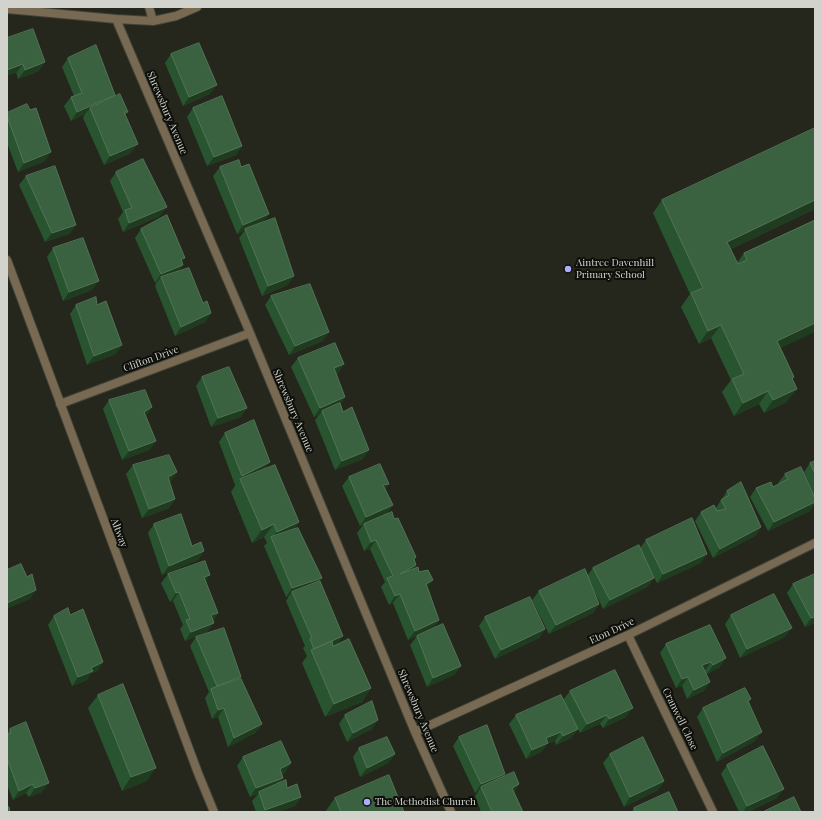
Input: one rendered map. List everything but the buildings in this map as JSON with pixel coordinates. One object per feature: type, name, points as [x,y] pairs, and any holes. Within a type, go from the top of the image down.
[{"type":"street","points":[[149,7],[153,21]]},
{"type":"street","points":[[7,9],[153,21],[176,16],[197,7]]},
{"type":"street","name":"Shrewsbury Avenue","points":[[116,19],[250,333],[415,732],[451,812]]},
{"type":"street","name":"Altway","points":[[7,260],[198,773],[214,812]]},
{"type":"street","name":"Clifton Drive","points":[[60,404],[250,333]]},
{"type":"street","name":"Eton Drive","points":[[415,732],[628,635],[815,543]]},
{"type":"street","name":"Cranwell Close","points":[[628,635],[713,812]]},
{"type":"place","name":"Aintree Davenhill Primary School","points":[[568,269]]},
{"type":"place","name":"The Methodist Church","points":[[367,802]]}]
